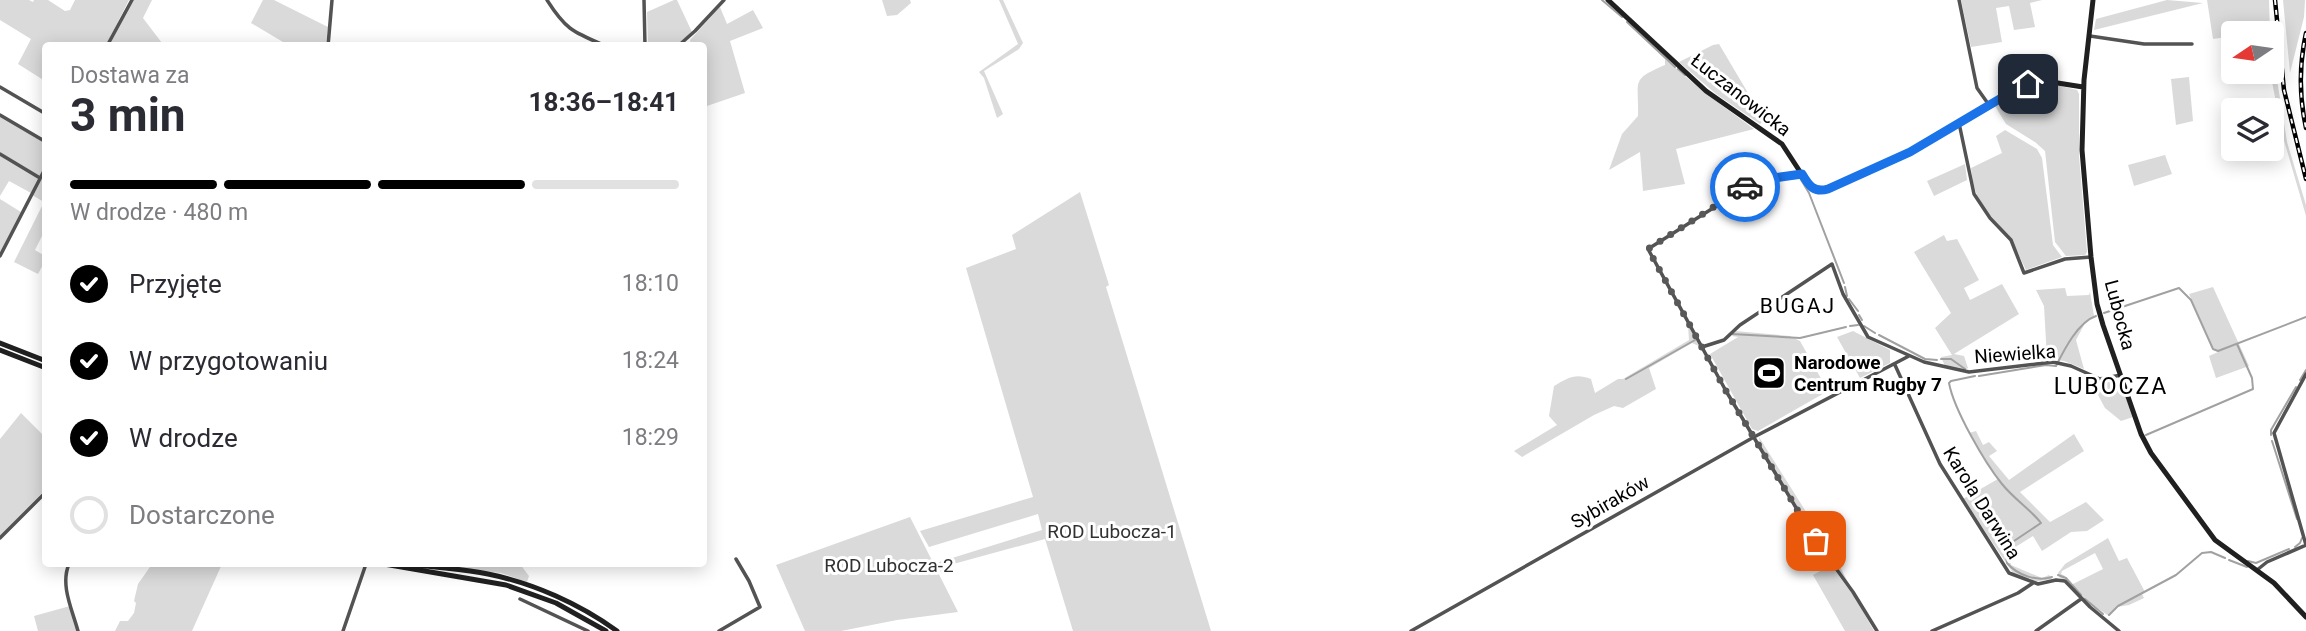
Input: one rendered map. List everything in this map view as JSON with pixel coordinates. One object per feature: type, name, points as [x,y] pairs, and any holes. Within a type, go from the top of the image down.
[{"type":"street","points":[[109,42],[131,0]]},
{"type":"street","points":[[328,42],[332,0]]},
{"type":"street","points":[[547,0],[560,21],[598,42]]},
{"type":"street","points":[[644,0],[645,42]]},
{"type":"street","points":[[683,42],[724,0]]},
{"type":"street","name":"Łuczanowicka","points":[[1608,0],[1706,91],[1778,141],[1812,189],[1818,191],[1910,152],[2020,87],[2045,81],[2083,87]]},
{"type":"street","points":[[1959,0],[1977,88],[1989,105]]},
{"type":"street","name":"Lubocka","points":[[2093,0],[2083,87],[2083,164],[2099,312],[2143,439],[2153,456],[2215,540],[2273,583],[2306,617]]},
{"type":"street","points":[[2089,36],[2144,44],[2192,44]]},
{"type":"street","points":[[0,87],[42,112]]},
{"type":"street","points":[[0,115],[42,140]]},
{"type":"street","points":[[1959,123],[1974,194],[1990,218],[2011,240],[2024,273],[2065,259],[2091,257]]},
{"type":"street","points":[[0,154],[40,178]]},
{"type":"street","points":[[0,256],[42,174]]},
{"type":"street","points":[[1802,174],[1753,183],[1648,249],[1816,541],[1877,631]]},
{"type":"street","points":[[1702,347],[1724,340],[1740,325],[1832,264],[1843,294],[1864,332],[1873,340],[1909,356]]},
{"type":"street","points":[[0,343],[42,359]]},
{"type":"street","points":[[0,350],[42,366]]},
{"type":"street","name":"Niewielka","points":[[1909,356],[1945,368],[1969,372],[2054,362],[2100,379],[2121,375]]},
{"type":"street","name":"Sybiraków","points":[[1411,631],[1754,437],[1909,356]]},
{"type":"street","name":"Karola Darwina","points":[[1895,365],[1940,464],[2009,573],[2033,583],[2061,580],[2065,582],[2119,631]]},
{"type":"street","points":[[2257,570],[2277,556],[2306,545],[2274,436],[2277,424],[2306,374]]},
{"type":"street","points":[[0,538],[42,496]]},
{"type":"street","points":[[719,631],[760,607],[736,559]]},
{"type":"street","points":[[68,567],[65,586],[78,631]]},
{"type":"street","points":[[343,631],[365,567]]},
{"type":"street","points":[[402,567],[506,584],[556,603],[606,631]]},
{"type":"street","points":[[436,567],[488,574],[522,583],[573,605],[617,631]]},
{"type":"street","points":[[1932,631],[2018,593],[2033,583]]},
{"type":"street","points":[[520,599],[588,631]]},
{"type":"street","points":[[2036,631],[2081,599]]},
{"type":"green space","points":[[0,0],[48,0],[65,11],[70,10],[75,0],[129,0],[108,42],[42,42],[42,79],[18,64],[31,39],[0,20]]},
{"type":"green space","points":[[132,0],[152,0],[143,18],[161,42],[111,42]]},
{"type":"green space","points":[[263,0],[274,0],[328,27],[326,42],[283,42],[251,23]]},
{"type":"green space","points":[[677,0],[692,32],[680,42],[648,42],[647,12]]},
{"type":"green space","points":[[882,0],[910,0],[911,3],[897,15],[887,16]]},
{"type":"green space","points":[[999,0],[1003,0],[1023,43],[1019,49],[984,71],[1003,114],[997,118],[984,78],[979,72],[1018,44]]},
{"type":"green space","points":[[1961,0],[2042,0],[2030,3],[2035,27],[2014,30],[2009,6],[1996,8],[2002,42],[1971,47]]},
{"type":"green space","points":[[2167,0],[2203,3],[2094,30],[2096,19]]},
{"type":"green space","points":[[2207,0],[2269,0],[2270,21],[2221,21],[2221,38],[2213,39]]},
{"type":"green space","points":[[2283,0],[2305,0],[2304,17],[2290,73]]},
{"type":"green space","points":[[720,7],[727,24],[753,10],[763,28],[730,41],[745,93],[707,106],[707,42],[690,40]]},
{"type":"green space","points":[[1719,44],[1748,93],[1767,117],[1760,124],[1716,94],[1679,62]]},
{"type":"green space","points":[[1665,59],[1754,129],[1676,149],[1685,184],[1643,191],[1640,152],[1609,170],[1622,134],[1638,116],[1638,88],[1641,78],[1665,65]]},
{"type":"green space","points":[[2189,77],[2193,121],[2176,125],[2171,79]]},
{"type":"green space","points":[[2053,84],[2077,90],[2079,94],[2079,156],[2087,252],[2085,255],[2066,256],[2055,242],[2045,151],[2006,124],[1995,106],[2022,91]]},
{"type":"green space","points":[[2272,84],[2278,84],[2280,98],[2275,98]]},
{"type":"green space","points":[[0,116],[42,141],[40,176],[0,153]]},
{"type":"green space","points":[[2284,123],[2306,205],[2306,216],[2284,140]]},
{"type":"green space","points":[[2005,130],[2037,149],[2042,158],[2053,245],[2062,257],[2026,270],[2014,245],[1981,204],[1973,183],[1971,168],[2002,153],[1996,136]]},
{"type":"green space","points":[[0,155],[38,178],[31,193],[9,181],[0,196]]},
{"type":"green space","points":[[2165,155],[2172,174],[2134,186],[2128,165]]},
{"type":"green space","points":[[1965,164],[1967,180],[1934,196],[1927,181]]},
{"type":"green space","points":[[42,175],[42,201],[32,195]]},
{"type":"green space","name":"ROD Lubocza-1","points":[[1080,192],[1109,285],[1106,287],[1211,631],[1073,631],[1045,539],[946,566],[946,572],[942,574],[936,563],[1042,530],[1038,514],[929,547],[920,531],[1033,497],[966,268],[1016,249],[1012,235]]},
{"type":"green space","points":[[0,199],[21,212],[0,253]]},
{"type":"green space","points":[[42,206],[42,236],[35,250],[42,254],[42,267],[38,274],[14,262]]},
{"type":"green space","points":[[1944,235],[1947,241],[1957,239],[1979,280],[1964,288],[1970,300],[2002,284],[2019,314],[1954,354],[1964,356],[1968,368],[1965,370],[1945,366],[1941,357],[1952,355],[1935,328],[1951,313],[1914,252]]},
{"type":"green space","points":[[2213,287],[2249,366],[2216,378],[2209,356],[2218,352],[2213,347],[2189,294]]},
{"type":"green space","points":[[2065,288],[2067,296],[2089,295],[2090,292],[2094,316],[2085,323],[2076,340],[2084,369],[2064,361],[2047,359],[2044,306],[2036,290]]},
{"type":"green space","points":[[1688,325],[1699,346],[1692,343],[1649,368],[1656,389],[1623,408],[1614,406],[1594,415],[1522,457],[1514,451],[1557,425],[1549,416],[1554,386],[1580,376],[1591,379],[1595,393],[1689,340]]},
{"type":"green space","name":"Narodowe Centrum Rugby 7","points":[[1735,331],[1790,336],[1800,341],[1828,391],[1758,431],[1752,429],[1710,354],[1738,337],[1732,336]]},
{"type":"green space","points":[[1853,331],[1890,350],[1890,363],[1860,378],[1837,337]]},
{"type":"green space","points":[[2115,380],[2121,384],[2133,417],[2121,421],[2105,408],[2098,395],[2102,383]]},
{"type":"green space","points":[[21,413],[42,434],[42,493],[0,536],[0,439]]},
{"type":"green space","points":[[1976,431],[1983,445],[1989,442],[1997,451],[1989,456],[2009,480],[2074,434],[2084,451],[2020,492],[2050,522],[2086,502],[2104,520],[2087,531],[2071,532],[2042,551],[2033,536],[2009,551],[2011,565],[2042,578],[2049,575],[2052,579],[2034,582],[2030,578],[2025,581],[2013,573],[1963,499],[1998,479],[1969,433]]},
{"type":"green space","points":[[1759,437],[1850,586],[1784,487],[1762,448]]},
{"type":"green space","name":"ROD Lubocza-2","points":[[910,517],[958,612],[841,631],[805,631],[776,565]]},
{"type":"green space","points":[[2108,538],[2119,561],[2127,558],[2145,592],[2142,594],[2144,598],[2117,607],[2109,616],[2082,598],[2071,585],[2103,569],[2095,553],[2062,571],[2064,579],[2060,578],[2058,573],[2065,564]]},
{"type":"green space","points":[[1831,565],[1856,599],[1874,631],[1845,631],[1813,575]]},
{"type":"green space","points":[[150,567],[221,567],[192,631],[115,631],[120,621],[128,621],[134,613],[138,584]]},
{"type":"green space","points":[[452,567],[522,567],[529,576],[527,582],[501,573]]},
{"type":"green space","points":[[70,606],[77,631],[38,631],[34,616]]},
{"type":"waterway","points":[[1602,0],[1622,17]]},
{"type":"waterway","points":[[1627,22],[1675,67]]},
{"type":"waterway","points":[[1678,69],[1685,75]]},
{"type":"waterway","points":[[1800,178],[1809,193],[1844,283]]},
{"type":"waterway","points":[[1845,287],[1847,296]]},
{"type":"waterway","points":[[2104,313],[2179,288],[2191,300],[2213,349],[2218,351],[2306,317]]},
{"type":"waterway","points":[[1849,299],[1858,311]]},
{"type":"waterway","points":[[1859,315],[1862,320]]},
{"type":"waterway","points":[[1979,376],[2046,365],[2056,366],[2078,330],[2096,316]]},
{"type":"waterway","points":[[1850,326],[1858,325]]},
{"type":"waterway","points":[[1864,326],[1875,333]]},
{"type":"waterway","points":[[1732,334],[1800,338],[1846,327]]},
{"type":"waterway","points":[[1879,335],[1925,359],[1937,360]]},
{"type":"waterway","points":[[1626,379],[1695,340]]},
{"type":"waterway","points":[[2146,435],[2253,389],[2252,378],[2237,344]]},
{"type":"waterway","points":[[1941,359],[1951,359],[1965,369]]},
{"type":"waterway","points":[[2300,380],[2306,370]]},
{"type":"waterway","points":[[1975,376],[1949,383],[1957,407],[1995,475],[2041,523],[2005,547],[2007,563],[2028,576],[2040,579],[2052,577]]},
{"type":"waterway","points":[[2271,435],[2271,430],[2296,387]]},
{"type":"waterway","points":[[2272,441],[2297,519]]},
{"type":"waterway","points":[[2295,547],[2302,538]]},
{"type":"waterway","points":[[2248,561],[2256,563],[2289,549]]},
{"type":"waterway","points":[[2109,615],[2118,606],[2176,575],[2202,553],[2211,552],[2225,558]]},
{"type":"waterway","points":[[2229,560],[2247,567]]},
{"type":"waterway","points":[[2058,575],[2066,578],[2081,595]]},
{"type":"waterway","points":[[2085,599],[2103,614]]},
{"type":"railway","points":[[2275,0],[2284,90],[2306,179]]},
{"type":"railway","points":[[2306,33],[2301,80],[2306,128]]},
{"type":"way so far","points":[[1745,187],[1648,249],[1726,391],[1816,541]]},
{"type":"place","name":"Narodowe Centrum Rugby 7","points":[[1769,373]]},
{"type":"district","name":"BUGAJ","points":[[1798,306]]},
{"type":"district","name":"LUBOCZA","points":[[2111,386]]},
{"type":"route","points":[[1745,187],[1759,180],[1802,174],[1812,189],[1828,189],[1910,152],[2028,84]]}]
